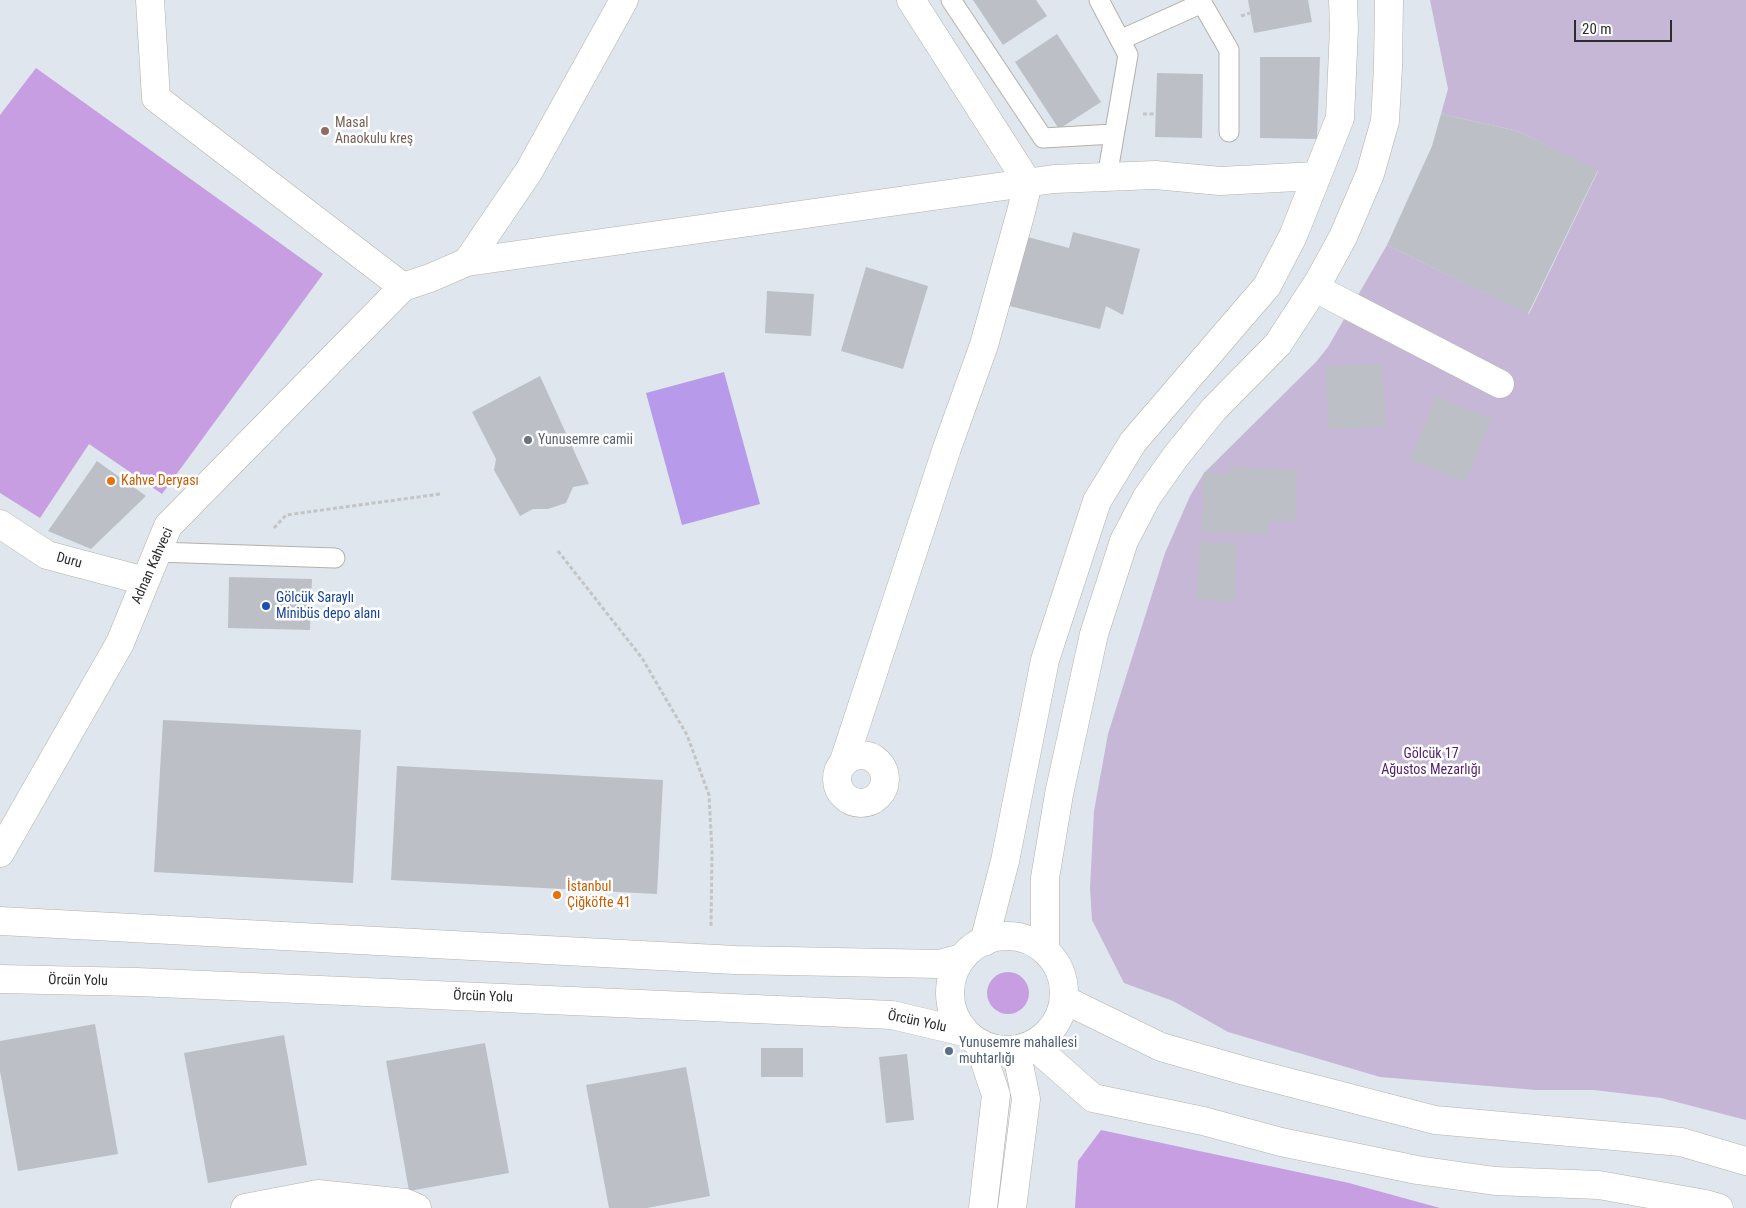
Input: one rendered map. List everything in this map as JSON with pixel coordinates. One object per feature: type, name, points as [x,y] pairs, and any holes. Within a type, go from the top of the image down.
[{"type":"main road","points":[[467,262],[529,171],[624,0]]},
{"type":"main road","points":[[843,764],[947,448],[984,345],[1028,183],[911,0]]},
{"type":"main road","points":[[984,942],[1005,861],[1045,660],[1097,501],[1133,442],[1267,286],[1293,236],[1340,118],[1344,28],[1343,0]]},
{"type":"main road","points":[[1044,949],[1044,878],[1059,794],[1094,634],[1124,541],[1147,497],[1176,456],[1214,409],[1278,344],[1315,288],[1343,237],[1370,174],[1385,121],[1389,0]]},
{"type":"main road","points":[[146,1],[156,98],[403,287]]},
{"type":"main road","name":"Adnan Kahveci","points":[[0,853],[120,643],[168,526],[403,287],[467,262],[1054,179],[1154,175],[1220,181],[1316,176]]},
{"type":"main road","points":[[1315,288],[1500,384]]},
{"type":"main road","name":"Duru","points":[[0,524],[47,555],[145,581]]},
{"type":"main road","points":[[0,921],[710,958],[939,964],[962,958]]},
{"type":"main road","points":[[972,1038],[996,1050],[1024,1048],[1049,1033],[1059,1018],[1065,1000],[1064,981],[1056,964],[1044,949],[1028,940],[1009,936],[990,938],[973,947],[962,958],[951,978],[950,997],[954,1016],[972,1038],[996,1095],[983,1208]]},
{"type":"main road","name":"Örcün Yolu","points":[[0,979],[146,983],[892,1015],[972,1038]]},
{"type":"main road","points":[[1065,1000],[1161,1047],[1245,1071],[1435,1120],[1681,1142],[1746,1161]]},
{"type":"main road","points":[[1012,1208],[1026,1099],[1024,1048]]},
{"type":"main road","points":[[1024,1048],[1093,1098],[1203,1122],[1281,1142],[1417,1170],[1494,1181],[1599,1184],[1719,1208]]},
{"type":"main road","points":[[245,1208],[318,1194],[405,1203],[416,1208]]},
{"type":"lane","points":[[951,0],[1043,138],[1114,134]]},
{"type":"lane","points":[[1099,0],[1128,55],[1107,177]]},
{"type":"lane","points":[[1120,40],[1202,2],[1229,50],[1229,132]]},
{"type":"lane","points":[[157,552],[335,558]]},
{"type":"path","points":[[264,528],[274,528],[286,515],[440,494]]},
{"type":"path","points":[[558,551],[642,658],[687,735],[709,795],[712,851],[710,958]]},
{"type":"shaded area","points":[[36,68],[323,274],[162,494],[89,444],[40,518],[0,493],[0,115]]},
{"type":"shaded area","points":[[724,372],[760,504],[682,525],[646,393]]},
{"type":"shaded area","points":[[1012,972],[1020,975],[1026,981],[1029,993],[1026,1005],[1020,1011],[1004,1014],[996,1011],[990,1005],[987,989],[990,981],[996,975]]},
{"type":"shaded area","points":[[1101,1130],[1349,1183],[1440,1208],[1075,1208],[1078,1161]]},
{"type":"green space","name":"Gölcük 17 Ağustos Mezarlığı","points":[[1430,0],[1746,0],[1746,1120],[1661,1098],[1594,1090],[1536,1090],[1380,1077],[1228,1032],[1173,1001],[1124,983],[1092,920],[1090,888],[1094,811],[1108,734],[1165,553],[1190,496],[1204,473],[1316,362],[1328,347],[1387,245],[1529,314],[1598,171],[1518,131],[1441,114],[1448,89]]},
{"type":"building","points":[[973,0],[1036,0],[1047,16],[1003,45]]},
{"type":"building","points":[[1248,0],[1308,0],[1312,22],[1254,33]]},
{"type":"building","points":[[1057,34],[1101,102],[1059,129],[1015,62]]},
{"type":"building","points":[[1260,57],[1320,57],[1317,139],[1260,138]]},
{"type":"building","points":[[1157,73],[1203,74],[1202,138],[1155,137]]},
{"type":"building","points":[[1441,114],[1518,131],[1598,170],[1528,314],[1387,245],[1432,146]]},
{"type":"building","points":[[1073,232],[1140,249],[1123,315],[1106,306],[1100,329],[998,303],[1016,234],[1069,248]]},
{"type":"building","points":[[866,267],[928,286],[903,369],[841,351]]},
{"type":"building","points":[[767,291],[814,294],[811,336],[765,333]]},
{"type":"building","points":[[1382,363],[1386,426],[1329,430],[1325,367]]},
{"type":"building","name":"Yunusemre camii","points":[[540,376],[589,484],[573,487],[566,503],[548,509],[533,509],[520,516],[494,470],[496,459],[472,412]]},
{"type":"building","points":[[1436,396],[1491,418],[1466,482],[1410,460]]},
{"type":"building","points":[[97,461],[146,496],[91,549],[48,531]]},
{"type":"building","points":[[1230,467],[1297,470],[1295,522],[1268,521],[1267,534],[1202,532],[1204,472],[1230,474]]},
{"type":"building","points":[[1200,541],[1237,543],[1234,602],[1197,600]]},
{"type":"building","points":[[229,577],[312,579],[310,630],[228,628]]},
{"type":"building","points":[[163,720],[361,730],[353,883],[154,872]]},
{"type":"building","points":[[397,766],[663,780],[657,894],[391,880]]},
{"type":"building","points":[[95,1024],[118,1154],[18,1171],[0,1071],[0,1041]]},
{"type":"building","points":[[284,1035],[307,1165],[208,1183],[184,1053]]},
{"type":"building","points":[[485,1043],[509,1173],[409,1191],[386,1061]]},
{"type":"building","points":[[761,1048],[803,1048],[803,1077],[761,1077]]},
{"type":"building","points":[[907,1054],[914,1120],[886,1123],[879,1057]]},
{"type":"building","points":[[686,1067],[710,1196],[647,1208],[609,1208],[586,1085]]},
{"type":"place","name":"Masal Anaokulu kreş","points":[[325,131]]},
{"type":"place","name":"Yunusemre camii","points":[[528,440]]},
{"type":"place","name":"Kahve Deryası","points":[[111,481]]},
{"type":"place","name":"Gölcük Saraylı Minibüs depo alanı","points":[[266,606]]},
{"type":"place","name":"İstanbul Çiğköfte 41","points":[[557,895]]},
{"type":"place","name":"Yunusemre mahallesi muhtarlığı","points":[[949,1051]]}]
